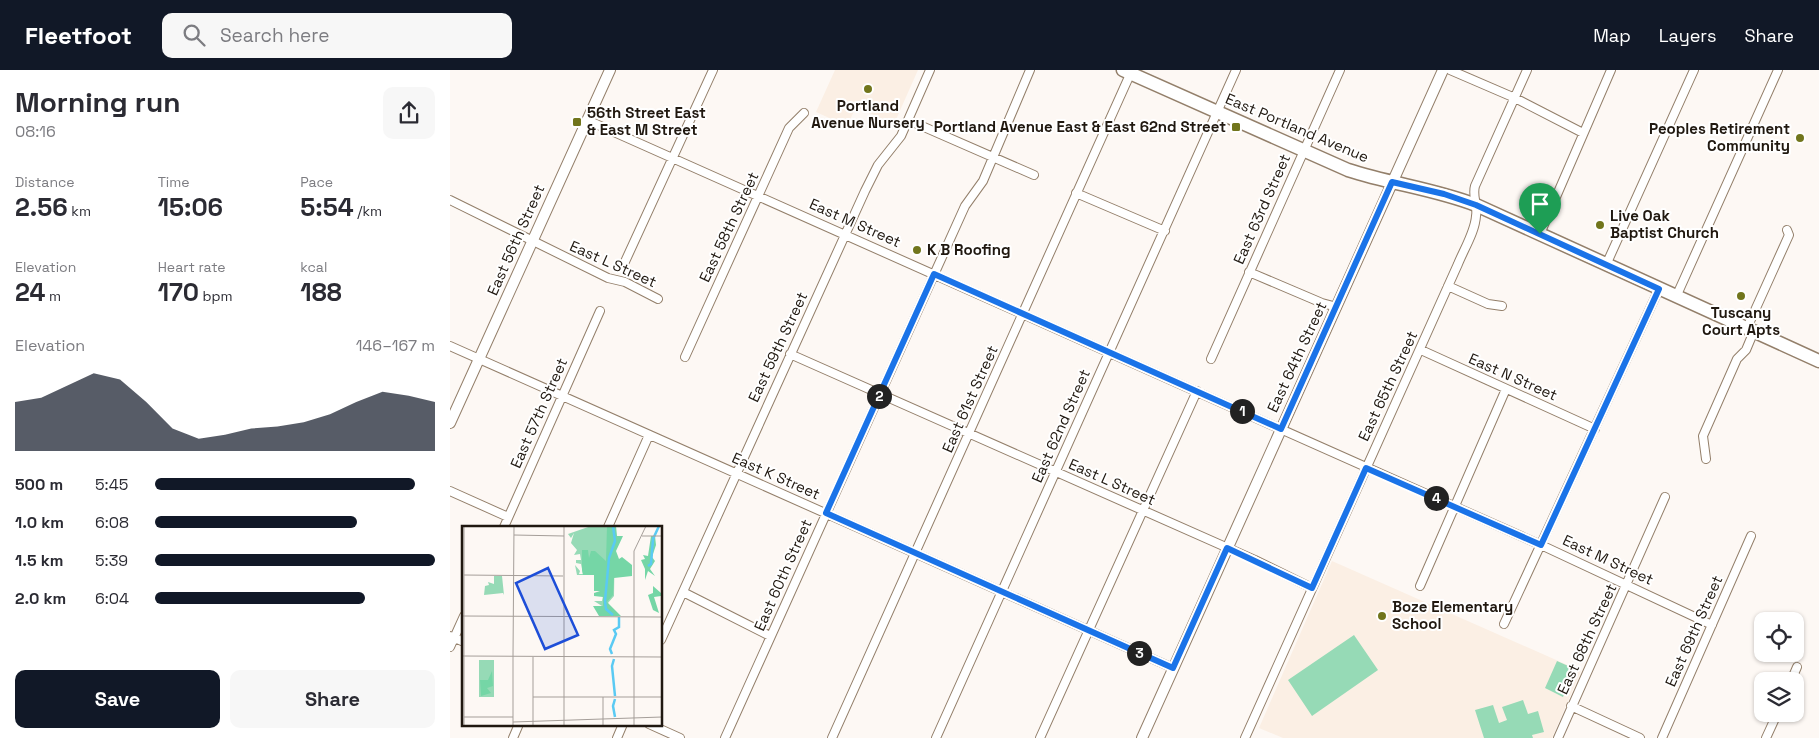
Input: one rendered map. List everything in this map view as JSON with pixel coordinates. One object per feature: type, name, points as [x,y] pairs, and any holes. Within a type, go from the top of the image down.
[{"type":"main road","name":"East Portland Avenue","points":[[1128,71],[1348,170],[1444,194],[1476,205],[1819,361]]},
{"type":"street","name":"East 56th Street","points":[[450,423],[610,70]]},
{"type":"street","points":[[623,266],[713,70]]},
{"type":"street","name":"East 59th Street","points":[[662,638],[873,173],[898,142],[930,70]]},
{"type":"street","name":"East 60th Street","points":[[725,738],[965,206],[982,181],[1030,70]]},
{"type":"street","name":"East 62nd Street","points":[[936,738],[1236,70]]},
{"type":"street","name":"East 63rd Street","points":[[1211,359],[1340,70]]},
{"type":"street","name":"East 64th Street","points":[[1142,738],[1443,70]]},
{"type":"street","points":[[1450,70],[1515,98],[1583,134]]},
{"type":"street","name":"East 65th Street","points":[[1245,738],[1421,350],[1476,221],[1476,205],[1473,194],[1475,186],[1527,70]]},
{"type":"street","points":[[1540,234],[1611,70]]},
{"type":"street","points":[[1606,265],[1694,70]]},
{"type":"street","points":[[1676,297],[1778,70]]},
{"type":"street","name":"East 61st Street","points":[[832,738],[1023,315],[1128,71]]},
{"type":"street","name":"East 58th Street","points":[[685,357],[789,128],[804,113]]},
{"type":"street","name":"East M Street","points":[[587,120],[759,195],[1023,315],[1628,584],[1712,625]]},
{"type":"street","points":[[908,120],[1034,174]]},
{"type":"street","points":[[1076,193],[1165,231]]},
{"type":"street","name":"East L Street","points":[[450,200],[608,278],[625,282],[658,299]]},
{"type":"street","points":[[1706,459],[1703,436],[1737,359],[1746,350],[1751,330],[1789,235],[1787,230]]},
{"type":"street","points":[[1249,272],[1322,303],[1337,307]]},
{"type":"street","points":[[1448,286],[1490,305],[1502,306]]},
{"type":"street","points":[[1504,624],[1659,289]]},
{"type":"street","name":"East 57th Street","points":[[504,526],[600,311]]},
{"type":"street","name":"East K Street","points":[[450,346],[1173,668]]},
{"type":"street","name":"East N Street","points":[[1421,350],[1595,429]]},
{"type":"street","name":"East L Street","points":[[790,354],[1143,510],[1312,588]]},
{"type":"street","points":[[1420,586],[1506,389]]},
{"type":"street","points":[[1040,738],[1196,391]]},
{"type":"street","points":[[608,526],[649,435]]},
{"type":"street","points":[[450,491],[508,517]]},
{"type":"street","name":"East 68th Street","points":[[1558,738],[1665,497]]},
{"type":"street","name":"East 69th Street","points":[[1662,738],[1751,536]]},
{"type":"street","points":[[683,592],[770,636]]},
{"type":"street","points":[[450,647],[452,636],[462,619]]},
{"type":"street","points":[[1795,672],[1797,667]]},
{"type":"street","points":[[1571,706],[1640,738]]},
{"type":"street","points":[[1766,738],[1773,722]]},
{"type":"street","points":[[513,738],[518,726]]},
{"type":"street","points":[[617,738],[623,726]]},
{"type":"street","points":[[653,726],[680,738]]},
{"type":"shaded area","name":"Portland Avenue Nursery","points":[[835,70],[918,70],[894,124],[856,107],[847,126],[816,112]]},
{"type":"shaded area","name":"Boze Elementary School","points":[[1332,561],[1581,671],[1552,738],[1283,738],[1259,728]]},
{"type":"green space","points":[[1354,635],[1378,670],[1312,716],[1288,680]]},
{"type":"green space","points":[[1557,661],[1575,669],[1563,697],[1545,688]]},
{"type":"green space","points":[[1523,700],[1528,714],[1538,711],[1544,732],[1532,735],[1533,738],[1484,738],[1475,710],[1493,705],[1499,723],[1507,720],[1502,707]]},
{"type":"place","name":"Portland Avenue Nursery","points":[[868,89]]},
{"type":"place","name":"56th Street East & East M Street","points":[[577,122]]},
{"type":"place","name":"Portland Avenue East & East 62nd Street","points":[[1236,127]]},
{"type":"place","name":"Peoples Retirement Community","points":[[1800,138]]},
{"type":"place","name":"Live Oak Baptist Church","points":[[1600,225]]},
{"type":"place","name":"K B Roofing","points":[[917,250]]},
{"type":"place","name":"Tuscany Court Apts","points":[[1741,296]]},
{"type":"place","name":"Boze Elementary School","points":[[1382,616]]},
{"type":"route","points":[[1392,182],[1463,200],[1540,234],[1659,289],[1541,545],[1366,468],[1312,588],[1227,548],[1173,668],[826,513],[934,274],[1281,429],[1392,182]]}]
